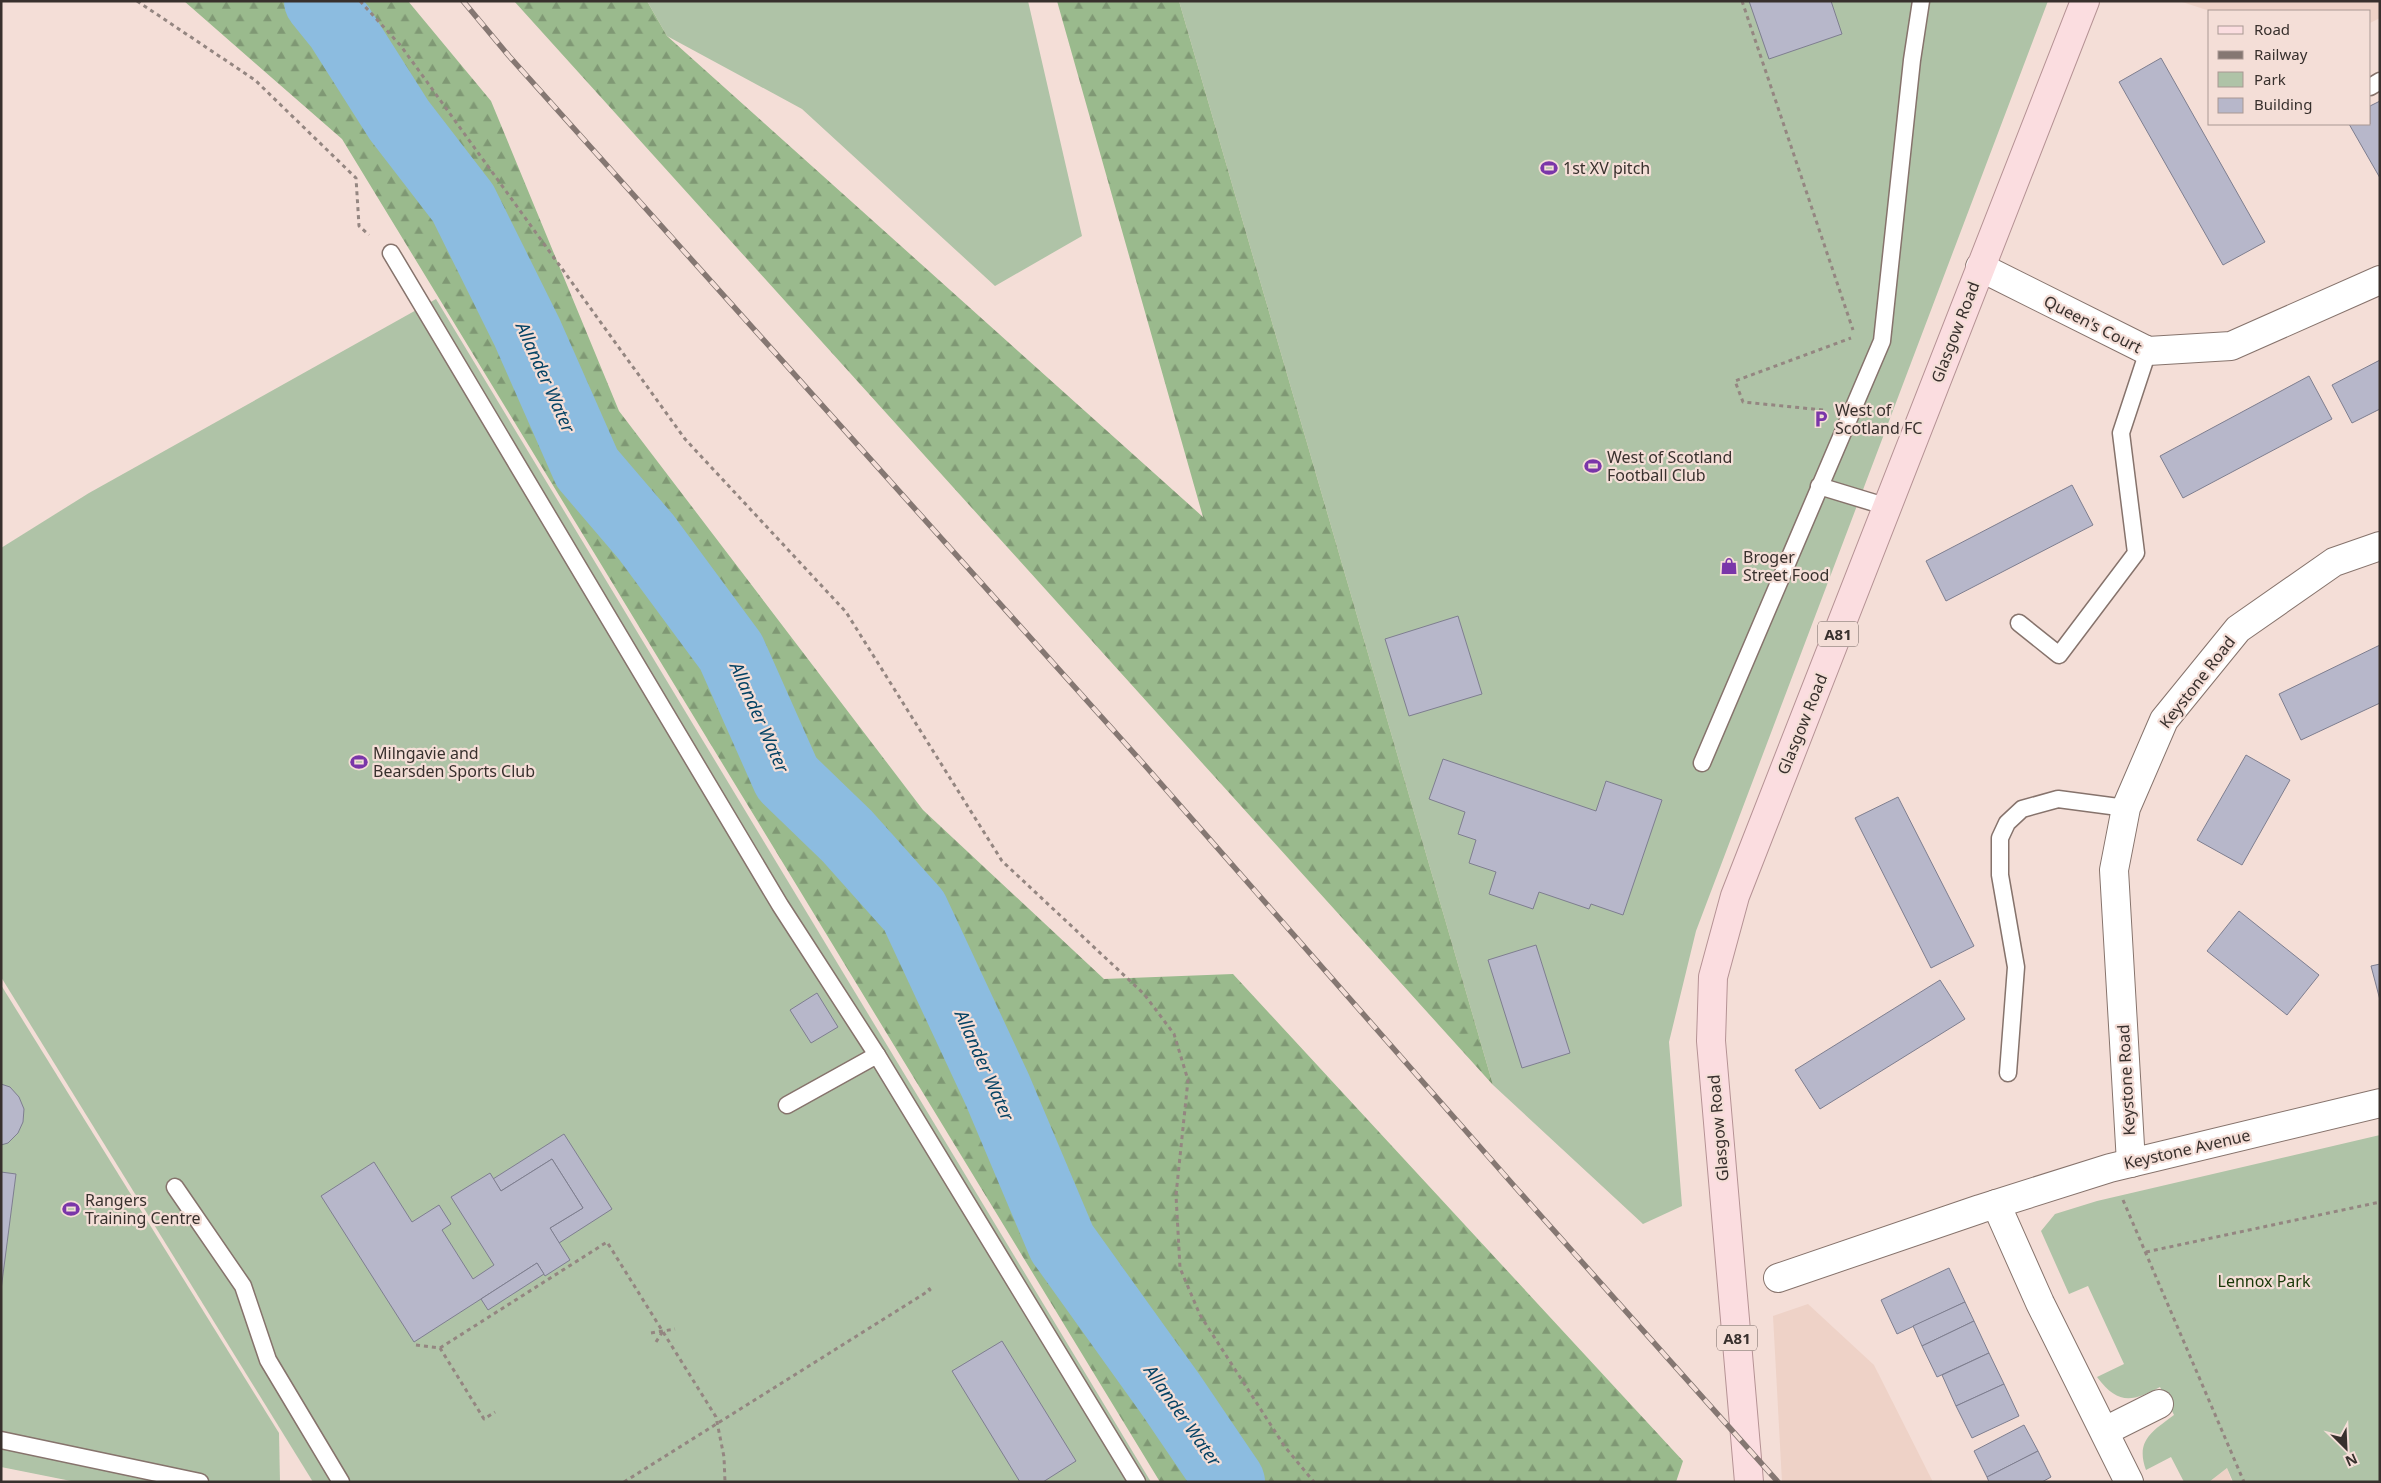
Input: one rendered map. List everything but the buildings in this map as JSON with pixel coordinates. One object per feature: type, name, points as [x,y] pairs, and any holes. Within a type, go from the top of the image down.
[{"type":"main road","name":"Glasgow Road","points":[[1749,1482],[1711,1050],[1713,977],[1735,896],[2085,1]]},
{"type":"street","name":"Queen's Court","points":[[1980,267],[2148,351],[2231,346],[2380,280]]},
{"type":"street","name":"Keystone Road","points":[[2121,1165],[2114,870],[2126,808],[2164,720],[2238,629],[2334,562],[2380,546]]},
{"type":"street","name":"Keystone Avenue","points":[[1778,1278],[1996,1204],[2121,1165],[2380,1103]]},
{"type":"street","points":[[1996,1204],[2040,1303],[2129,1482]]},
{"type":"street","points":[[2105,1431],[2159,1404]]},
{"type":"lane","points":[[1702,763],[1882,341],[1911,70],[1921,1]]},
{"type":"lane","points":[[391,253],[780,905],[877,1055],[1137,1482]]},
{"type":"lane","points":[[2019,622],[2059,655],[2136,553],[2121,433],[2148,351]]},
{"type":"lane","points":[[1819,486],[1888,507]]},
{"type":"lane","points":[[2008,1073],[2016,967],[2000,875],[2000,838],[2008,823],[2022,809],[2058,799],[2126,808]]},
{"type":"lane","points":[[787,1105],[877,1055]]},
{"type":"lane","points":[[175,1187],[243,1286],[268,1360],[341,1482]]},
{"type":"lane","points":[[1,1440],[200,1482]]},
{"type":"path","points":[[137,1],[255,80],[356,178],[359,226],[391,253]]},
{"type":"path","points":[[360,1],[401,46],[685,440],[846,612],[1002,861],[1144,994],[1174,1034],[1188,1080],[1176,1194],[1180,1268],[1200,1315],[1285,1447],[1314,1482]]},
{"type":"path","points":[[1742,1],[1855,336],[1736,381],[1743,402],[1851,413]]},
{"type":"path","points":[[2121,1165],[2146,1252],[2244,1482]]},
{"type":"path","points":[[2146,1252],[2380,1202]]},
{"type":"path","points":[[416,1345],[440,1348],[607,1242],[718,1422],[724,1458],[725,1482]]},
{"type":"path","points":[[624,1482],[930,1290],[927,1286]]},
{"type":"path","points":[[651,1333],[675,1328]]},
{"type":"path","points":[[656,1342],[663,1331]]},
{"type":"path","points":[[440,1348],[484,1419],[495,1412]]},
{"type":"shaded area","points":[[2179,1],[2380,1],[2380,18],[2371,22],[2371,10],[2208,10]]},
{"type":"shaded area","points":[[1808,1304],[1874,1365],[1933,1482],[1782,1482],[1773,1316]]},
{"type":"shaded area","points":[[2227,1468],[2232,1482],[2209,1482]]},
{"type":"green space","points":[[184,1],[408,1],[491,101],[619,411],[923,810],[1104,979],[1233,974],[1683,1461],[1676,1482],[1160,1482],[342,139]]},
{"type":"green space","points":[[514,1],[647,1],[667,36],[1203,517],[1057,1],[1179,1],[1493,1085]]},
{"type":"green space","points":[[647,1],[1028,1],[1082,236],[995,286],[802,109],[667,36]]},
{"type":"green space","name":"West of Scotland Football Club","points":[[1179,1],[2048,1],[1696,931],[1669,1042],[1682,1206],[1643,1224],[1493,1085]]},
{"type":"green space","name":"Milngavie and Bearsden Sports Club","points":[[436,299],[1151,1482],[313,1482],[1,977],[1,548],[89,493]]},
{"type":"green space","name":"Rangers Training Centre","points":[[1,985],[279,1433],[280,1482],[76,1482],[1,1467]]},
{"type":"green space","name":"Lennox Park","points":[[2380,1135],[2380,1482],[2233,1482],[2227,1468],[2209,1482],[2184,1482],[2171,1457],[2146,1470],[2143,1460],[2144,1444],[2159,1426],[2174,1415],[2160,1387],[2141,1396],[2126,1398],[2112,1392],[2097,1377],[2124,1364],[2088,1286],[2069,1294],[2041,1231],[2055,1214],[2097,1201]]},
{"type":"waterway","name":"Allander Water","points":[[319,1],[340,27],[399,120],[463,203],[527,332],[587,468],[646,537],[731,652],[787,778],[847,836],[914,911],[997,1089],[1062,1243],[1171,1395],[1230,1482]]},
{"type":"railway","points":[[463,1],[509,56],[1141,761],[1516,1188],[1778,1482]]},
{"type":"place","name":"1st XV pitch","points":[[1549,168]]},
{"type":"place","name":"West of Scotland FC","points":[[1821,419]]},
{"type":"place","name":"West of Scotland Football Club","points":[[1593,466]]},
{"type":"place","name":"Broger Street Food","points":[[1729,566]]},
{"type":"place","name":"Milngavie and Bearsden Sports Club","points":[[359,762]]},
{"type":"place","name":"Rangers Training Centre","points":[[71,1209]]}]
